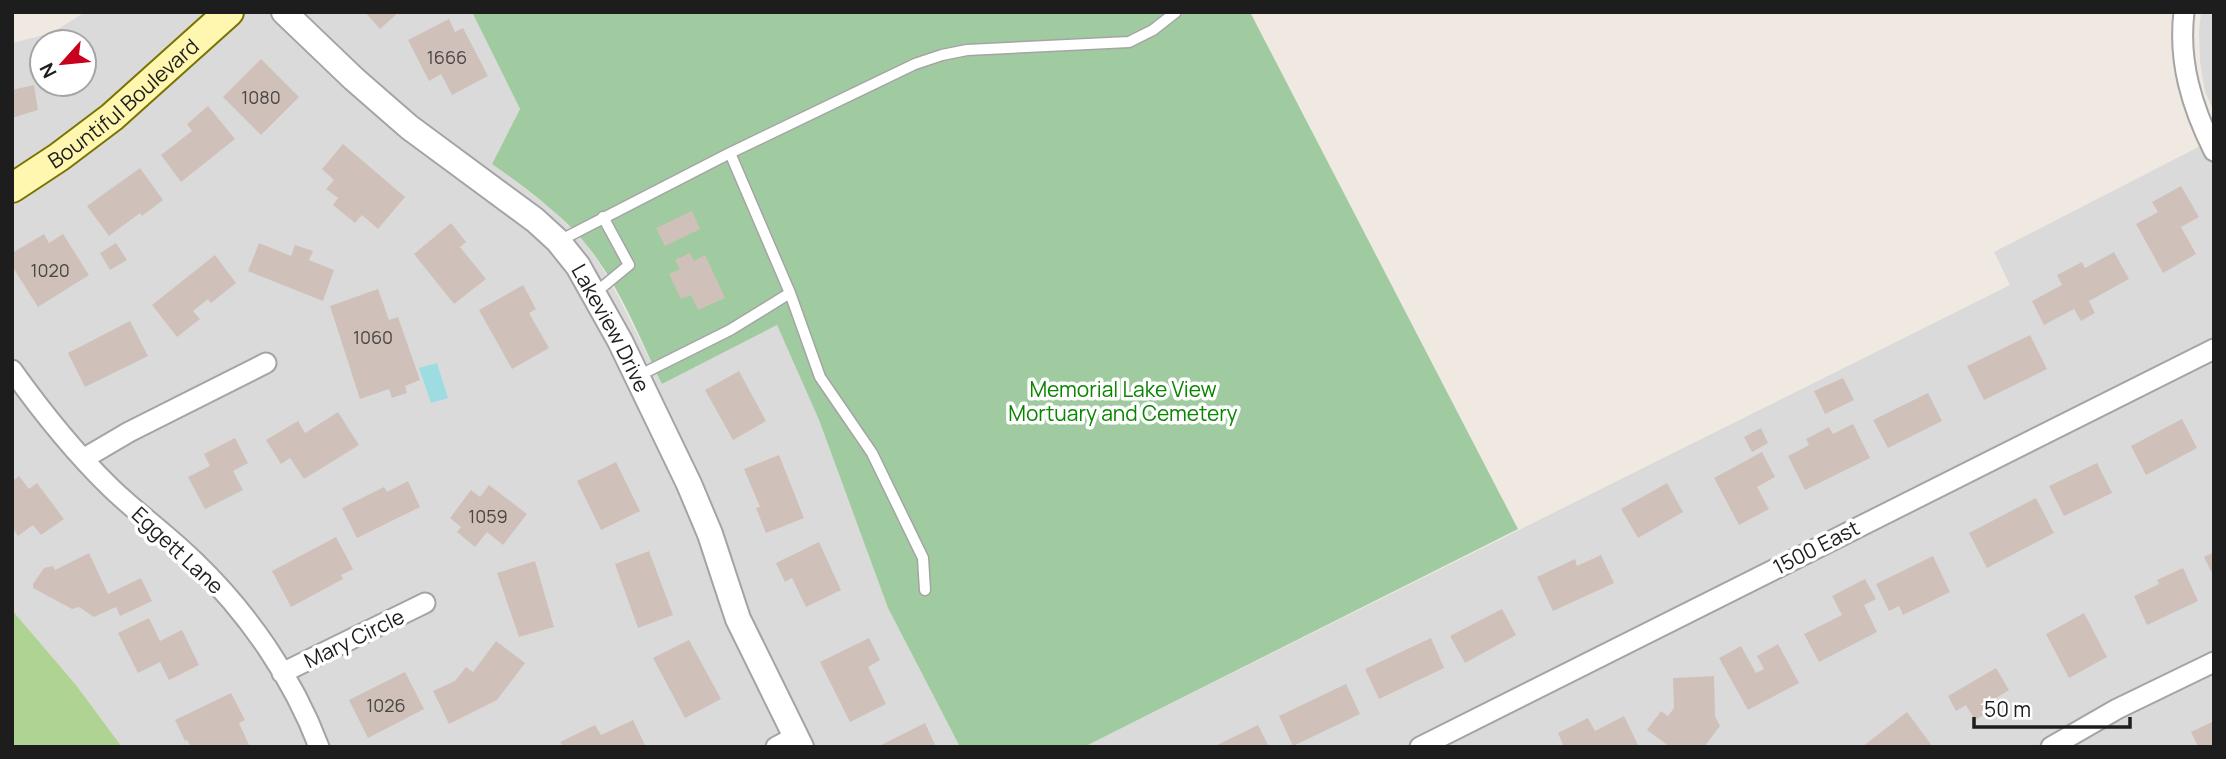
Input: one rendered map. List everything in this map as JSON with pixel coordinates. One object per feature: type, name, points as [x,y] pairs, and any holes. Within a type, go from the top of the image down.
[{"type":"main road","name":"Bountiful Boulevard","points":[[12,188],[112,117],[229,12]]},
{"type":"street","name":"Lakeview Drive","points":[[284,12],[409,127],[519,207],[558,242],[579,267],[637,376],[700,507],[743,630],[791,743]]},
{"type":"street","points":[[2184,12],[2183,48],[2186,75],[2192,100],[2214,151]]},
{"type":"street","name":"1500 East","points":[[1420,747],[2214,349]]},
{"type":"street","points":[[83,459],[129,432],[266,363]]},
{"type":"street","name":"Eggett Lane","points":[[12,370],[83,459],[111,488],[215,581],[249,624],[282,673],[305,713],[318,747]]},
{"type":"street","name":"Mary Circle","points":[[282,673],[425,603]]},
{"type":"street","points":[[2051,747],[2117,709],[2214,662]]},
{"type":"lane","points":[[558,242],[730,153],[915,64],[967,50],[1129,42],[1153,30],[1176,12]]},
{"type":"lane","points":[[730,153],[790,293],[820,377],[872,453],[923,558],[925,590]]},
{"type":"lane","points":[[595,293],[629,265],[603,217]]},
{"type":"lane","points":[[637,376],[730,330],[790,293]]},
{"type":"shaded area","points":[[85,12],[472,12],[520,109],[492,164],[552,209],[585,243],[618,296],[662,384],[777,325],[819,420],[888,608],[960,747],[122,747],[76,685],[12,610],[12,43],[28,39],[28,98],[98,98],[98,28],[60,28]]},
{"type":"shaded area","points":[[2201,12],[2214,12],[2214,112],[2205,92],[2200,62]]},
{"type":"shaded area","points":[[2214,139],[2214,747],[1084,747],[2010,285],[1994,252]]},
{"type":"green space","name":"Memorial Lake View Mortuary and Cemetery","points":[[472,12],[1250,12],[1518,529],[1084,747],[960,747],[888,608],[819,420],[777,325],[662,384],[618,293],[585,243],[552,210],[492,164],[520,109]]},
{"type":"green space","points":[[12,610],[76,685],[122,747],[12,747]]},
{"type":"water","points":[[437,363],[448,398],[431,403],[419,368]]},
{"type":"building","points":[[365,12],[399,12],[380,29]]},
{"type":"building","points":[[449,19],[455,32],[463,28],[488,76],[452,95],[441,74],[429,81],[408,40]]},
{"type":"building","points":[[261,59],[299,97],[261,135],[223,97]]},
{"type":"building","points":[[28,86],[28,98],[36,98],[38,110],[12,118],[12,90]]},
{"type":"building","points":[[208,106],[235,139],[181,182],[161,155],[192,131],[187,124]]},
{"type":"building","points":[[343,144],[405,197],[378,229],[362,215],[355,223],[333,205],[338,198],[326,189],[334,180],[322,169]]},
{"type":"building","points":[[140,168],[163,200],[109,236],[87,206]]},
{"type":"building","points":[[2181,186],[2199,217],[2181,227],[2196,254],[2163,273],[2136,224],[2158,212],[2152,202]]},
{"type":"building","points":[[692,211],[700,229],[665,246],[656,228]]},
{"type":"building","points":[[451,223],[466,242],[460,247],[486,279],[454,304],[414,254]]},
{"type":"building","points":[[44,234],[49,243],[63,234],[89,275],[38,307],[12,266],[12,253]]},
{"type":"building","points":[[116,243],[127,260],[110,270],[100,253]]},
{"type":"building","points":[[259,243],[291,256],[295,245],[313,251],[309,260],[334,270],[323,301],[248,271]]},
{"type":"building","points":[[2114,252],[2129,279],[2089,301],[2095,313],[2081,321],[2074,309],[2044,325],[2032,301],[2062,285],[2057,275],[2082,262],[2085,268]]},
{"type":"building","points":[[690,253],[694,261],[705,255],[725,298],[698,310],[691,295],[681,299],[669,274],[680,269],[675,260]]},
{"type":"building","points":[[215,255],[236,283],[211,303],[208,299],[193,311],[200,319],[177,337],[152,305]]},
{"type":"building","points":[[523,285],[536,309],[529,313],[549,348],[512,369],[479,310]]},
{"type":"building","points":[[378,289],[389,320],[398,317],[420,380],[405,386],[407,393],[392,398],[389,389],[360,399],[330,306]]},
{"type":"building","points":[[130,321],[148,356],[85,387],[68,353]]},
{"type":"building","points":[[2030,335],[2047,369],[1984,400],[1967,366]]},
{"type":"building","points":[[739,371],[766,421],[733,440],[705,390]]},
{"type":"building","points":[[1843,378],[1854,400],[1825,414],[1814,391]]},
{"type":"building","points":[[1928,393],[1942,421],[1888,448],[1873,420]]},
{"type":"building","points":[[338,412],[359,445],[304,479],[290,458],[281,464],[266,440],[298,421],[305,433]]},
{"type":"building","points":[[2182,419],[2197,448],[2146,475],[2131,446]]},
{"type":"building","points":[[1853,424],[1870,458],[1805,490],[1788,456],[1809,445],[1806,439],[1829,427],[1833,434]]},
{"type":"building","points":[[1761,428],[1768,443],[1752,452],[1744,437]]},
{"type":"building","points":[[235,438],[248,463],[233,471],[243,490],[205,509],[188,477],[210,466],[204,454]]},
{"type":"building","points":[[1762,452],[1775,477],[1757,487],[1769,509],[1739,525],[1714,478]]},
{"type":"building","points":[[779,455],[804,518],[766,533],[756,508],[760,507],[744,469]]},
{"type":"building","points":[[616,462],[640,511],[601,530],[577,481]]},
{"type":"building","points":[[2097,463],[2112,493],[2064,516],[2049,486]]},
{"type":"building","points":[[19,476],[29,489],[37,483],[64,519],[41,535],[33,525],[18,536],[12,527],[12,482]]},
{"type":"building","points":[[408,481],[420,507],[357,538],[342,508],[384,487],[387,492]]},
{"type":"building","points":[[1667,483],[1683,512],[1638,538],[1621,509]]},
{"type":"building","points":[[489,485],[527,514],[503,545],[487,532],[475,547],[457,532],[461,527],[450,518],[471,490],[480,497]]},
{"type":"building","points":[[2036,498],[2054,533],[1987,568],[1969,533]]},
{"type":"building","points":[[336,537],[353,569],[341,575],[343,579],[291,607],[272,571]]},
{"type":"building","points":[[819,542],[841,590],[806,607],[792,578],[785,582],[776,563]]},
{"type":"building","points":[[649,551],[673,615],[638,628],[615,564]]},
{"type":"building","points":[[2214,552],[2214,577],[2204,557]]},
{"type":"building","points":[[89,553],[108,594],[141,578],[152,601],[120,616],[116,607],[94,617],[79,607],[72,609],[33,588],[44,568],[53,566],[55,570]]},
{"type":"building","points":[[1601,555],[1614,583],[1553,611],[1537,577],[1575,559],[1577,566]]},
{"type":"building","points":[[1933,556],[1950,592],[1903,615],[1899,606],[1889,611],[1876,584]]},
{"type":"building","points":[[535,561],[554,627],[519,637],[497,573]]},
{"type":"building","points":[[2183,568],[2198,601],[2147,625],[2134,596],[2159,584],[2157,580]]},
{"type":"building","points":[[1865,579],[1876,599],[1864,605],[1877,632],[1819,662],[1804,634],[1842,615],[1832,596]]},
{"type":"building","points":[[1502,609],[1516,635],[1465,663],[1450,636]]},
{"type":"building","points":[[2084,613],[2107,657],[2069,678],[2046,634]]},
{"type":"building","points":[[149,618],[160,641],[182,630],[199,665],[169,680],[160,662],[138,673],[118,633]]},
{"type":"building","points":[[869,638],[880,660],[868,667],[886,704],[850,722],[820,662]]},
{"type":"building","points":[[1431,638],[1444,668],[1379,699],[1365,669]]},
{"type":"building","points":[[689,640],[721,699],[685,718],[653,658]]},
{"type":"building","points":[[496,641],[525,663],[497,700],[449,724],[433,691],[455,681],[466,667],[473,672]]},
{"type":"building","points":[[1778,644],[1799,683],[1748,710],[1719,658],[1741,646],[1756,673],[1764,669],[1757,656]]},
{"type":"building","points":[[1996,668],[2009,690],[1993,700],[1997,707],[1975,720],[1966,705],[1956,711],[1948,696]]},
{"type":"building","points":[[405,672],[424,709],[368,738],[349,700]]},
{"type":"building","points":[[1714,676],[1715,716],[1720,726],[1704,747],[1670,747],[1647,730],[1661,711],[1668,716],[1674,708],[1673,678]]},
{"type":"building","points":[[1346,684],[1360,714],[1293,746],[1279,716]]},
{"type":"building","points":[[231,693],[245,720],[239,723],[250,747],[191,747],[187,740],[185,741],[175,720]]},
{"type":"building","points":[[1907,712],[1933,747],[1862,747]]},
{"type":"building","points":[[1624,716],[1639,747],[1564,747],[1558,733],[1588,718],[1595,731]]},
{"type":"building","points":[[633,720],[646,747],[563,747],[560,742],[595,725],[601,735]]},
{"type":"building","points":[[2214,721],[2214,747],[2198,747],[2191,732]]},
{"type":"building","points":[[925,723],[936,747],[877,747]]},
{"type":"building","points":[[1258,725],[1269,747],[1213,747]]}]
